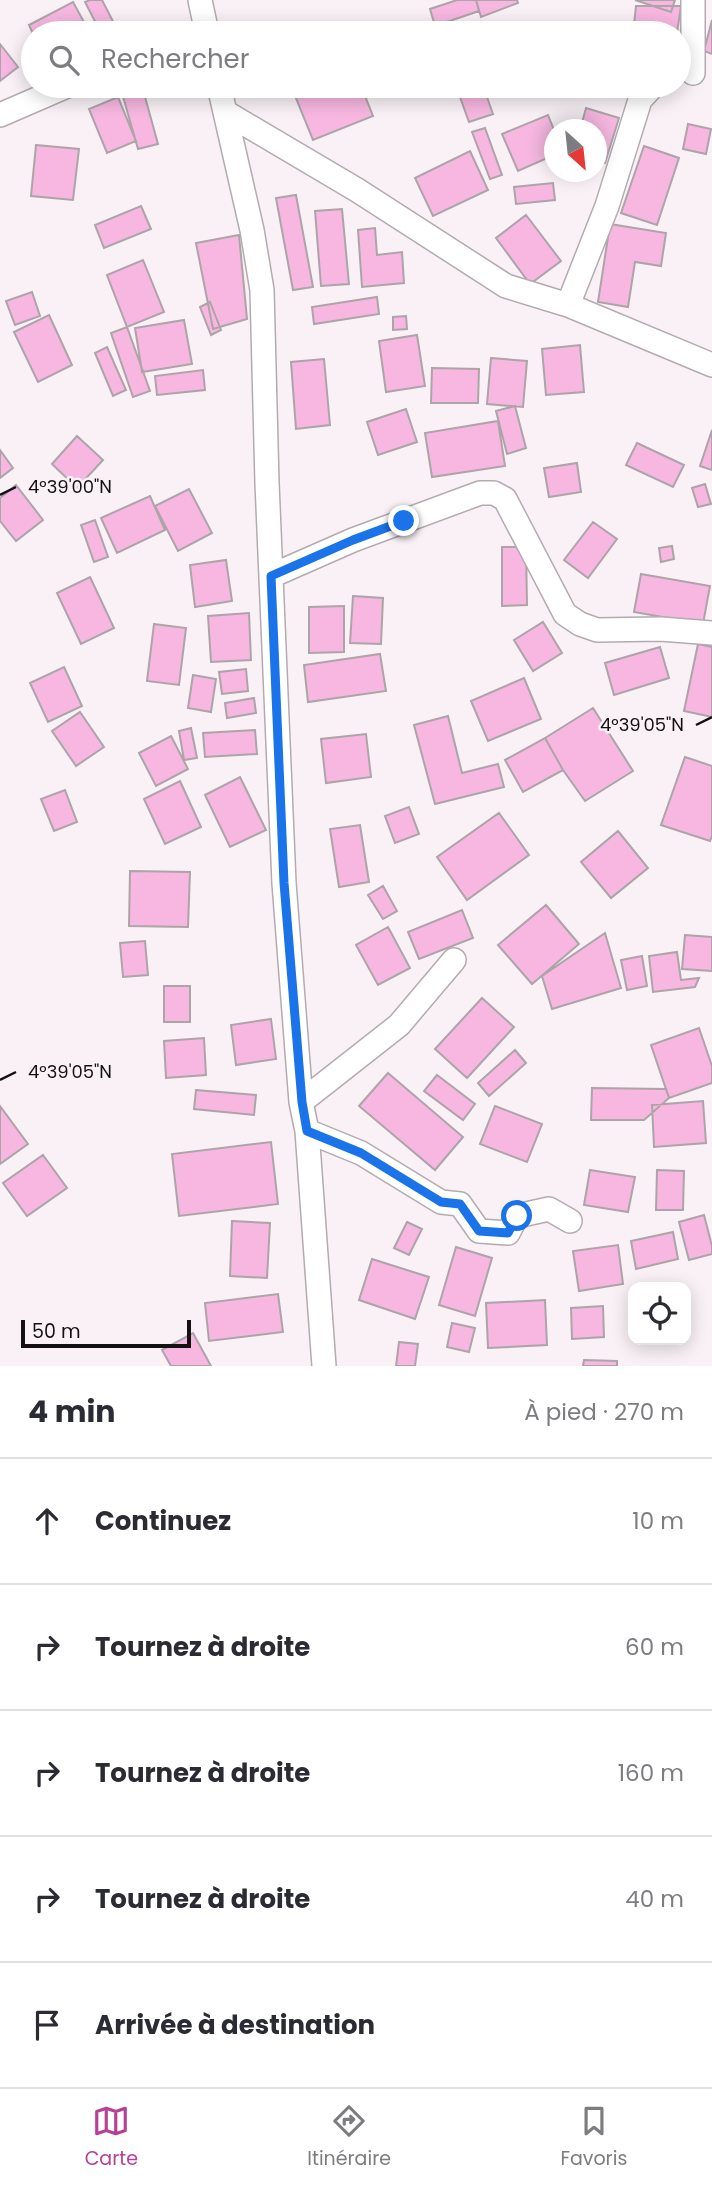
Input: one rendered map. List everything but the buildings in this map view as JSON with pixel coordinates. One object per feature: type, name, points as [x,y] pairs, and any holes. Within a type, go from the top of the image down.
[{"type":"street","points":[[200,0],[200,21]]},
{"type":"street","points":[[693,0],[695,74]]},
{"type":"street","points":[[0,115],[39,98]]},
{"type":"street","points":[[222,98],[252,230],[262,290],[284,883],[302,1102],[307,1131],[324,1366]]},
{"type":"street","points":[[568,305],[607,206],[642,98]]},
{"type":"street","points":[[225,111],[357,190],[506,286],[568,305],[712,365]]},
{"type":"street","points":[[271,576],[353,540],[480,493],[494,493],[505,499],[565,614],[580,624],[597,630],[661,629],[712,633]]},
{"type":"street","points":[[302,1102],[399,1025],[454,960]]},
{"type":"street","points":[[307,1131],[361,1153],[441,1202],[460,1204],[479,1231],[508,1233],[517,1216],[549,1209],[570,1221]]},
{"type":"route","points":[[404,521],[271,576],[284,883],[302,1102],[307,1131],[361,1153],[441,1202],[460,1204],[479,1231],[508,1233],[517,1216]]}]
